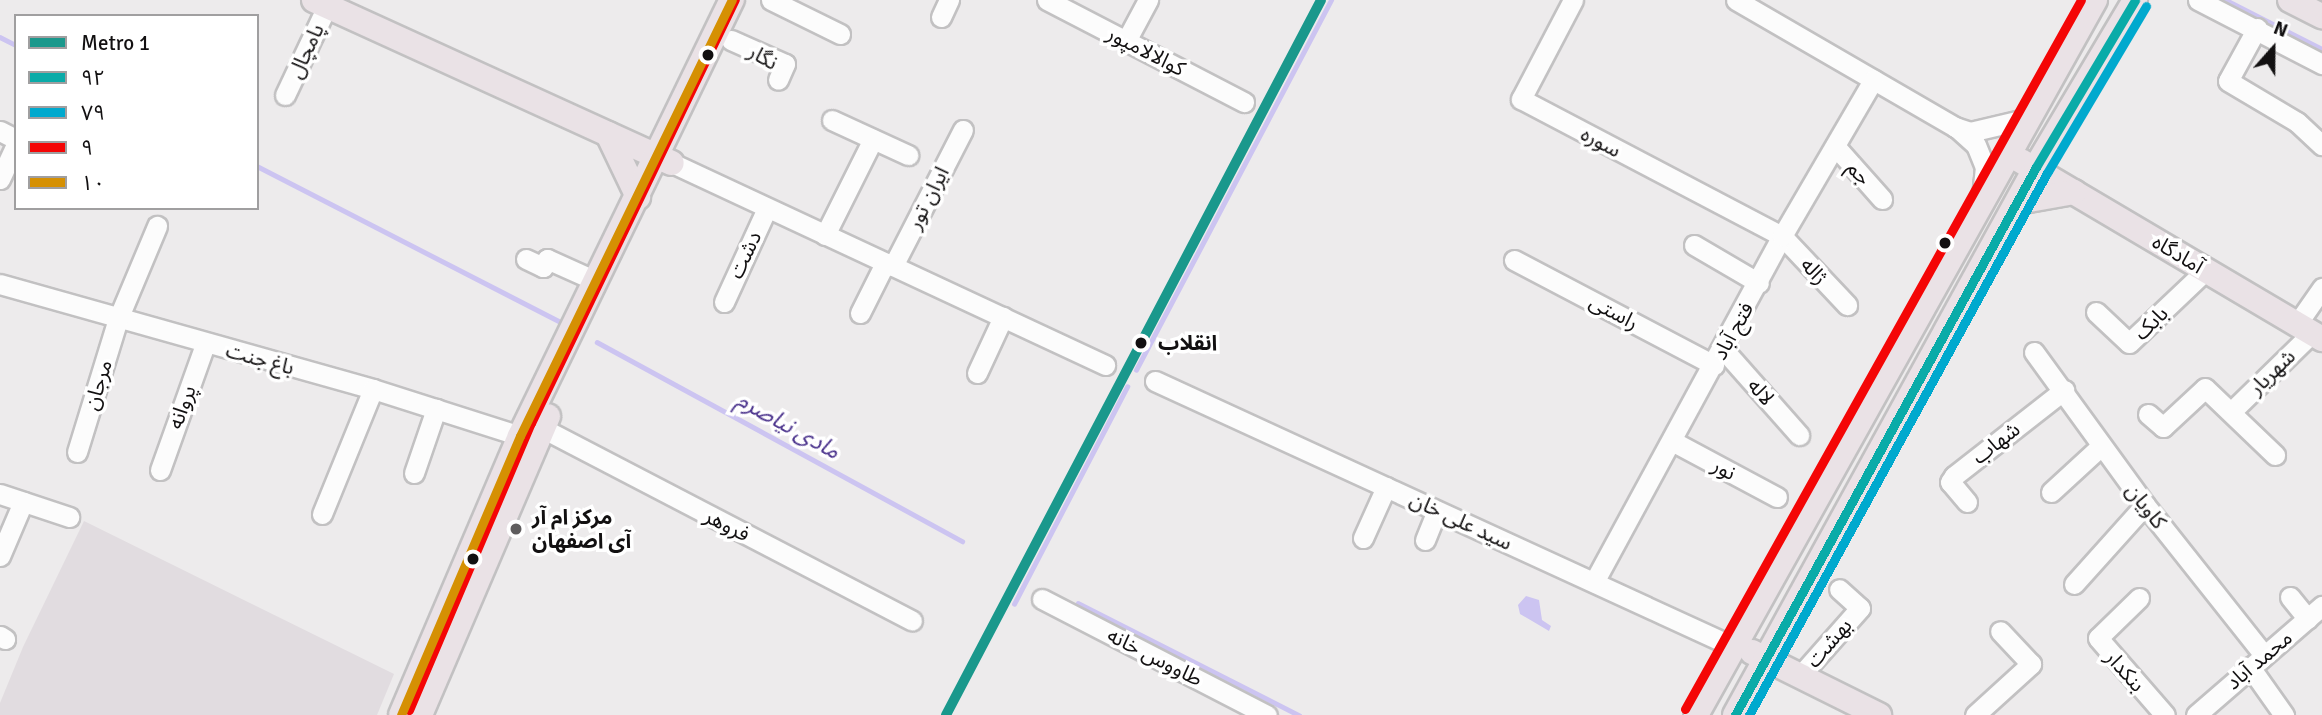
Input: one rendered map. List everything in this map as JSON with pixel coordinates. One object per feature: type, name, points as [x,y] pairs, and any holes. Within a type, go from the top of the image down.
[{"type":"main road","points":[[420,715],[482,551],[594,280],[638,197],[665,160],[732,0]]},
{"type":"main road","points":[[531,432],[665,160],[731,40],[749,0]]},
{"type":"main road","points":[[1696,715],[2095,0]]},
{"type":"main road","points":[[1735,715],[2036,167],[2135,0]]},
{"type":"main road","points":[[2290,0],[2322,16]]},
{"type":"main road","points":[[321,3],[665,160]]},
{"type":"main road","points":[[608,134],[638,197]]},
{"type":"main road","name":"آمادگاه","points":[[2007,156],[2036,167],[2310,332]]},
{"type":"main road","points":[[2014,209],[2074,192]]},
{"type":"main road","points":[[1980,206],[1995,198],[2003,200],[2014,209]]},
{"type":"main road","points":[[401,715],[482,551]]},
{"type":"main road","points":[[1756,608],[1758,628],[1765,634],[1774,636],[1789,618]]},
{"type":"main road","name":"سید علی خان","points":[[1734,647],[1768,658],[1844,708],[1879,715]]},
{"type":"street","points":[[771,0],[840,34]]},
{"type":"street","name":"کوالالامپور","points":[[1047,0],[1244,102]]},
{"type":"street","points":[[1126,41],[1148,0]]},
{"type":"street","name":"سوره","points":[[1573,0],[1521,99],[1782,236]]},
{"type":"street","points":[[1735,0],[1954,126],[1976,145],[1985,167],[1980,206]]},
{"type":"street","points":[[2199,0],[2322,64]]},
{"type":"street","name":"پامچال","points":[[285,95],[321,3]]},
{"type":"street","points":[[2257,29],[2228,81],[2297,122],[2322,145]]},
{"type":"street","name":"نگار","points":[[731,40],[785,64],[778,80]]},
{"type":"street","name":"فتح آباد","points":[[1594,582],[1719,357],[1782,236],[1873,80]]},
{"type":"street","points":[[1954,126],[1970,131],[2029,118]]},
{"type":"street","name":"ایران تور","points":[[832,120],[908,155]]},
{"type":"street","name":"ایران تور","points":[[860,313],[963,130]]},
{"type":"street","points":[[825,235],[873,139]]},
{"type":"street","name":"جم","points":[[1835,146],[1882,199]]},
{"type":"street","points":[[0,179],[14,149]]},
{"type":"street","points":[[665,160],[1105,365]]},
{"type":"street","name":"دشت","points":[[724,302],[767,208]]},
{"type":"street","name":"مرجان","points":[[77,452],[118,319],[157,226]]},
{"type":"street","name":"ژاله","points":[[1782,236],[1847,305]]},
{"type":"street","points":[[1694,245],[1759,283]]},
{"type":"street","points":[[526,259],[543,267],[547,259],[594,280]]},
{"type":"street","name":"راستی","points":[[1514,260],[1719,357]]},
{"type":"street","name":"بابک","points":[[2096,312],[2129,343],[2206,270]]},
{"type":"street","name":"باغ جنت","points":[[0,284],[436,409],[531,432]]},
{"type":"street","name":"شهریار","points":[[2232,411],[2310,332],[2322,288]]},
{"type":"street","points":[[977,373],[1003,317]]},
{"type":"street","name":"پروانه","points":[[160,470],[205,344]]},
{"type":"street","name":"کاویان","points":[[2034,352],[2257,661],[2284,715]]},
{"type":"street","name":"لاله","points":[[1719,357],[1799,435]]},
{"type":"street","name":"سید علی خان","points":[[1155,381],[1734,647]]},
{"type":"street","name":"شهریار","points":[[2148,414],[2163,427],[2205,388],[2275,455]]},
{"type":"street","points":[[322,514],[373,389]]},
{"type":"street","name":"شهاب","points":[[1967,502],[1950,482],[1954,476],[2064,390]]},
{"type":"street","points":[[414,473],[436,409]]},
{"type":"street","name":"فروهر","points":[[531,432],[912,621]]},
{"type":"street","name":"نور","points":[[1672,441],[1777,497]]},
{"type":"street","points":[[2051,492],[2101,446]]},
{"type":"street","points":[[1363,538],[1386,487]]},
{"type":"street","points":[[0,494],[69,517]]},
{"type":"street","points":[[0,556],[23,502]]},
{"type":"street","points":[[2074,584],[2145,505]]},
{"type":"street","points":[[1425,540],[1437,511]]},
{"type":"street","name":"بهشت","points":[[1799,677],[1864,612],[1839,589]]},
{"type":"street","points":[[2290,597],[2315,613]]},
{"type":"street","name":"بنکدار","points":[[2139,598],[2098,638],[2165,715]]},
{"type":"street","name":"طاووس خانه","points":[[1042,599],[1267,715]]},
{"type":"street","name":"محمد آباد","points":[[2196,715],[2315,613]]},
{"type":"street","points":[[1975,715],[2031,664],[2000,631]]},
{"type":"shaded area","points":[[84,521],[394,674],[377,715],[0,715],[0,703],[23,647]]},
{"type":"shaded area","points":[[1526,596],[1539,600],[1542,620],[1551,626],[1549,631],[1520,614],[1518,605]]},
{"type":"waterway","points":[[1136,370],[1331,0]]},
{"type":"waterway","points":[[2226,0],[2322,49]]},
{"type":"waterway","name":"مادی نیاصرم","points":[[0,37],[14,44]]},
{"type":"waterway","name":"مادی نیاصرم","points":[[259,167],[560,322]]},
{"type":"waterway","name":"مادی نیاصرم","points":[[597,342],[962,541]]},
{"type":"waterway","points":[[1014,604],[1127,387]]},
{"type":"waterway","name":"مادی نیاصرم","points":[[1078,603],[1299,715]]},
{"type":"metro line","name":"1","points":[[946,715],[1321,0]]},
{"type":"transit line","name":"۱۰","points":[[401,715],[520,436],[732,0]]},
{"type":"transit line","name":"۹","points":[[409,710],[531,423],[735,0]]},
{"type":"transit line","name":"۹","points":[[1685,709],[2081,0]]},
{"type":"transit line","name":"۹۲","points":[[1735,715],[2036,167],[2135,0]]},
{"type":"transit line","name":"۷۹","points":[[1749,715],[2047,173],[2146,6]]},
{"type":"place","name":"انقلاب","points":[[1141,343]]},
{"type":"place","name":"مرکز ام آر آی اصفهان","points":[[516,529]]}]
